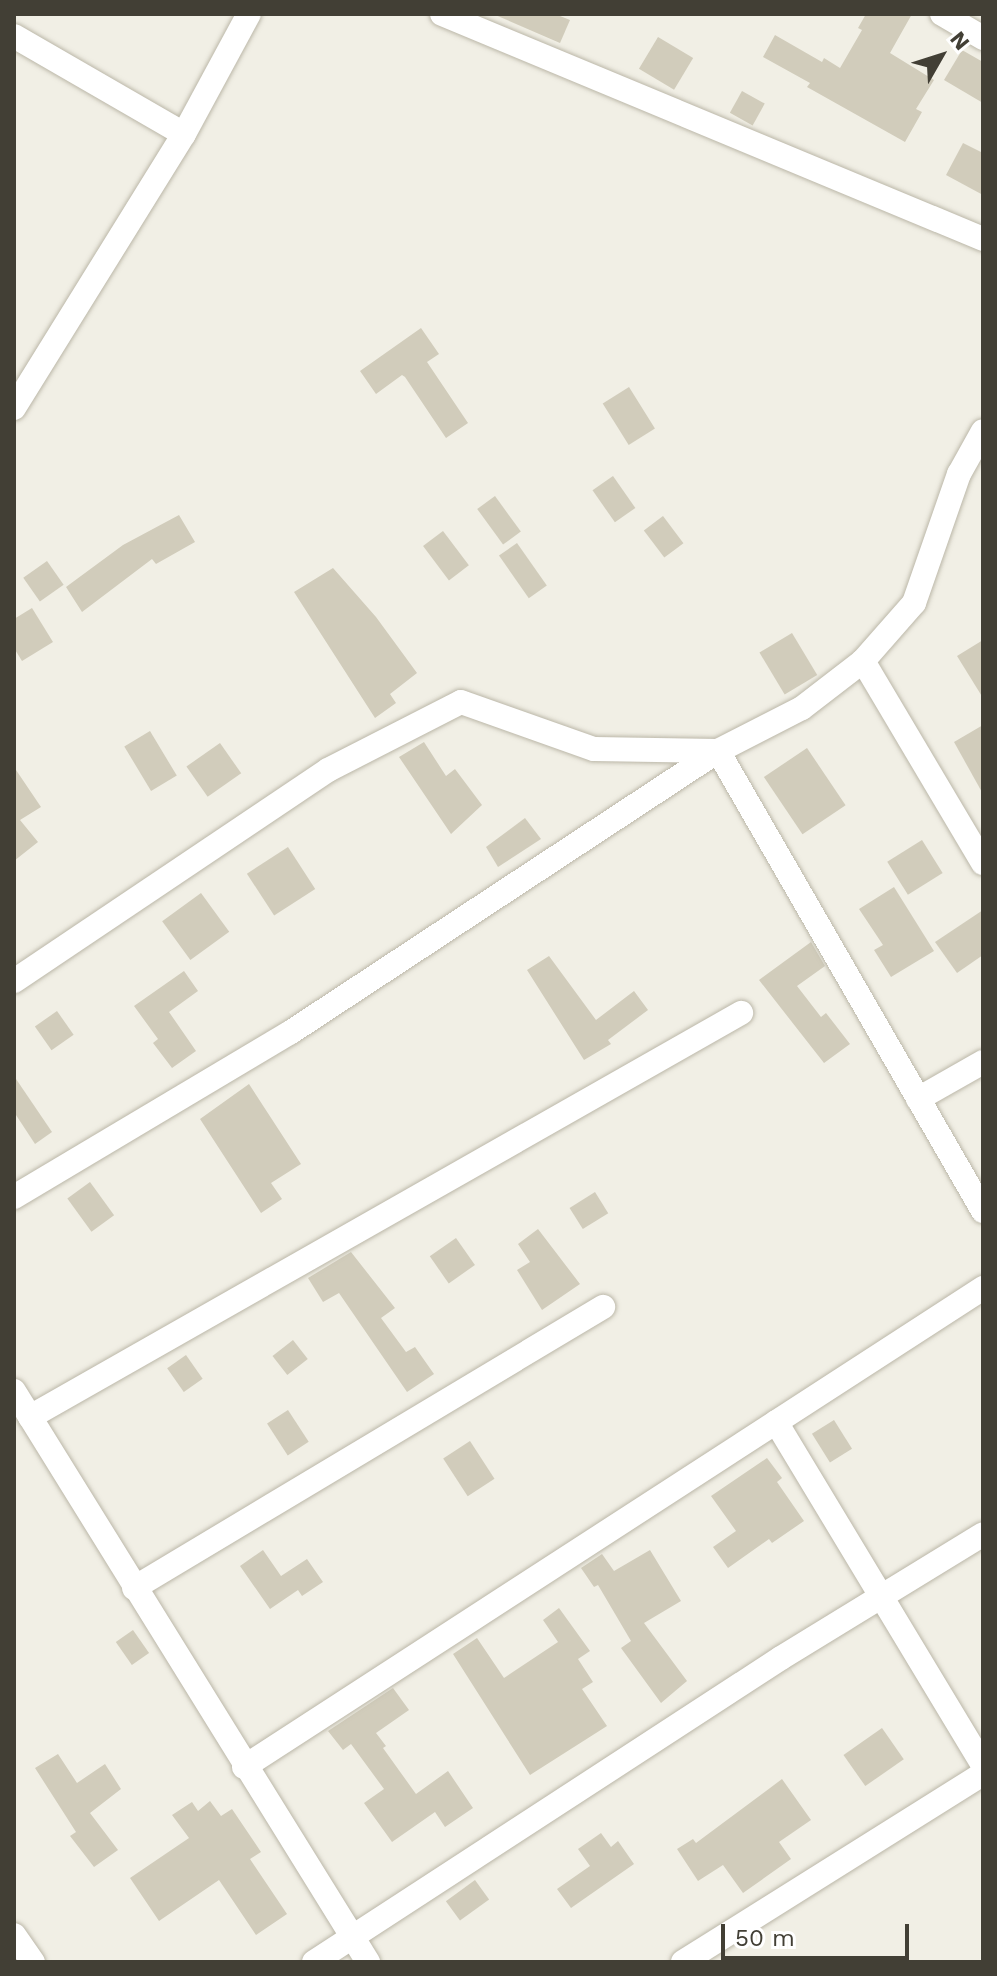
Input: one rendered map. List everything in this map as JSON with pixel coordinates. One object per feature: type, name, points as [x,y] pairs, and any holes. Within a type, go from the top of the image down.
[{"type":"street","points":[[14,408],[184,134],[249,14]]},
{"type":"street","points":[[442,14],[496,24],[983,239]]},
{"type":"street","points":[[942,14],[983,38]]},
{"type":"street","points":[[14,36],[184,134]]},
{"type":"street","points":[[14,1197],[291,1032],[718,751],[802,708],[863,661],[914,603],[959,474],[983,431]]},
{"type":"street","points":[[863,661],[983,863]]},
{"type":"street","points":[[14,981],[328,770],[461,702],[594,749],[718,751]]},
{"type":"street","points":[[718,751],[983,1211]]},
{"type":"street","points":[[30,1417],[741,1013]]},
{"type":"street","points":[[918,1099],[983,1062]]},
{"type":"street","points":[[244,1767],[983,1288]]},
{"type":"street","points":[[134,1588],[603,1307]]},
{"type":"street","points":[[14,1391],[244,1767],[368,1962]]},
{"type":"street","points":[[776,1422],[983,1765]]},
{"type":"street","points":[[314,1962],[983,1534]]},
{"type":"street","points":[[683,1962],[983,1774]]},
{"type":"street","points":[[14,1935],[33,1962]]},
{"type":"building","points":[[493,14],[555,14],[570,20],[560,43]]},
{"type":"building","points":[[866,14],[912,14],[890,53],[934,80],[916,109],[922,112],[905,142],[807,87],[810,83],[763,57],[775,35],[822,62],[824,58],[840,68],[862,30],[858,28]]},
{"type":"building","points":[[658,37],[693,58],[674,90],[639,69]]},
{"type":"building","points":[[962,50],[983,62],[983,103],[944,80]]},
{"type":"building","points":[[742,91],[765,104],[753,125],[730,113]]},
{"type":"building","points":[[963,143],[983,153],[983,195],[946,175]]},
{"type":"building","points":[[421,328],[439,354],[427,362],[468,423],[446,438],[405,377],[402,375],[376,394],[360,371]]},
{"type":"building","points":[[629,387],[655,429],[629,445],[603,403]]},
{"type":"building","points":[[613,476],[635,508],[615,522],[593,490]]},
{"type":"building","points":[[495,496],[521,532],[503,545],[477,509]]},
{"type":"building","points":[[179,515],[195,542],[156,564],[152,559],[82,612],[66,587],[123,545]]},
{"type":"building","points":[[663,516],[683,543],[664,558],[644,530]]},
{"type":"building","points":[[443,531],[469,565],[449,580],[423,546]]},
{"type":"building","points":[[517,543],[547,586],[529,598],[499,556]]},
{"type":"building","points":[[47,561],[64,585],[40,601],[23,578]]},
{"type":"building","points":[[333,568],[376,617],[417,673],[390,694],[396,703],[375,718],[294,592]]},
{"type":"building","points":[[32,608],[53,642],[22,661],[14,648],[14,619]]},
{"type":"building","points":[[792,633],[817,675],[785,695],[759,653]]},
{"type":"building","points":[[983,640],[983,698],[957,656]]},
{"type":"building","points":[[983,725],[983,794],[954,742]]},
{"type":"building","points":[[150,731],[177,776],[151,791],[124,746]]},
{"type":"building","points":[[424,742],[446,776],[455,769],[482,805],[451,834],[399,757]]},
{"type":"building","points":[[220,743],[241,773],[208,797],[186,767]]},
{"type":"building","points":[[807,748],[846,805],[802,834],[764,777]]},
{"type":"building","points":[[14,767],[41,807],[20,820],[38,842],[14,861]]},
{"type":"building","points":[[525,818],[541,839],[498,867],[486,847]]},
{"type":"building","points":[[922,840],[943,873],[908,895],[887,862]]},
{"type":"building","points":[[288,847],[315,889],[274,916],[247,874]]},
{"type":"building","points":[[894,887],[934,951],[891,977],[874,950],[883,945],[859,909]]},
{"type":"building","points":[[201,893],[229,932],[190,960],[162,921]]},
{"type":"building","points":[[983,910],[983,955],[957,973],[935,942]]},
{"type":"building","points":[[811,942],[825,966],[797,986],[821,1017],[826,1013],[850,1044],[824,1063],[759,980]]},
{"type":"building","points":[[549,956],[596,1020],[634,991],[648,1010],[608,1040],[611,1044],[584,1060],[527,970]]},
{"type":"building","points":[[184,971],[198,991],[169,1012],[196,1051],[172,1068],[153,1043],[158,1039],[134,1006]]},
{"type":"building","points":[[57,1011],[74,1035],[52,1050],[35,1026]]},
{"type":"building","points":[[14,1076],[52,1132],[35,1144],[14,1112]]},
{"type":"building","points":[[249,1084],[301,1164],[271,1183],[282,1199],[261,1213],[200,1119]]},
{"type":"building","points":[[90,1182],[114,1215],[91,1232],[67,1198]]},
{"type":"building","points":[[595,1192],[608,1213],[583,1229],[570,1208]]},
{"type":"building","points":[[538,1229],[580,1284],[542,1310],[517,1270],[530,1262],[518,1244]]},
{"type":"building","points":[[456,1238],[475,1265],[449,1283],[430,1256]]},
{"type":"building","points":[[351,1252],[395,1308],[381,1318],[406,1352],[415,1347],[434,1374],[407,1392],[339,1293],[323,1302],[308,1278]]},
{"type":"building","points":[[293,1340],[308,1359],[287,1375],[273,1356]]},
{"type":"building","points":[[186,1355],[203,1379],[184,1392],[167,1368]]},
{"type":"building","points":[[288,1410],[309,1442],[288,1455],[267,1424]]},
{"type":"building","points":[[834,1420],[852,1449],[830,1463],[812,1434]]},
{"type":"building","points":[[470,1441],[495,1479],[468,1496],[443,1458]]},
{"type":"building","points":[[767,1458],[782,1478],[777,1482],[804,1521],[772,1543],[769,1539],[728,1568],[713,1547],[736,1531],[711,1496]]},
{"type":"building","points":[[263,1550],[281,1576],[307,1559],[323,1582],[302,1596],[298,1590],[270,1609],[240,1566]]},
{"type":"building","points":[[650,1550],[681,1601],[644,1623],[687,1681],[661,1703],[621,1648],[631,1641],[598,1585],[594,1587],[581,1568],[602,1554],[614,1571]]},
{"type":"building","points":[[559,1608],[590,1651],[578,1659],[593,1682],[582,1689],[607,1726],[530,1775],[453,1654],[477,1638],[504,1678],[558,1642],[543,1620]]},
{"type":"building","points":[[133,1630],[149,1653],[132,1665],[116,1642]]},
{"type":"building","points":[[393,1688],[409,1710],[376,1733],[386,1746],[383,1748],[416,1794],[448,1771],[473,1808],[445,1827],[435,1812],[392,1842],[364,1803],[384,1789],[351,1744],[343,1750],[328,1731]]},
{"type":"building","points":[[882,1728],[904,1759],[865,1786],[843,1755]]},
{"type":"building","points":[[58,1754],[77,1783],[105,1764],[121,1789],[90,1813],[118,1850],[94,1867],[70,1836],[76,1832],[35,1768]]},
{"type":"building","points":[[782,1779],[811,1820],[779,1842],[791,1859],[743,1893],[723,1865],[698,1881],[677,1849],[693,1839],[696,1843]]},
{"type":"building","points":[[210,1801],[221,1816],[232,1809],[261,1852],[250,1859],[287,1914],[256,1935],[219,1880],[159,1921],[130,1878],[189,1838],[172,1815],[192,1802],[198,1811]]},
{"type":"building","points":[[601,1833],[611,1847],[618,1841],[634,1864],[571,1908],[557,1889],[590,1866],[578,1849]]},
{"type":"building","points":[[475,1880],[489,1899],[460,1921],[446,1901]]}]
